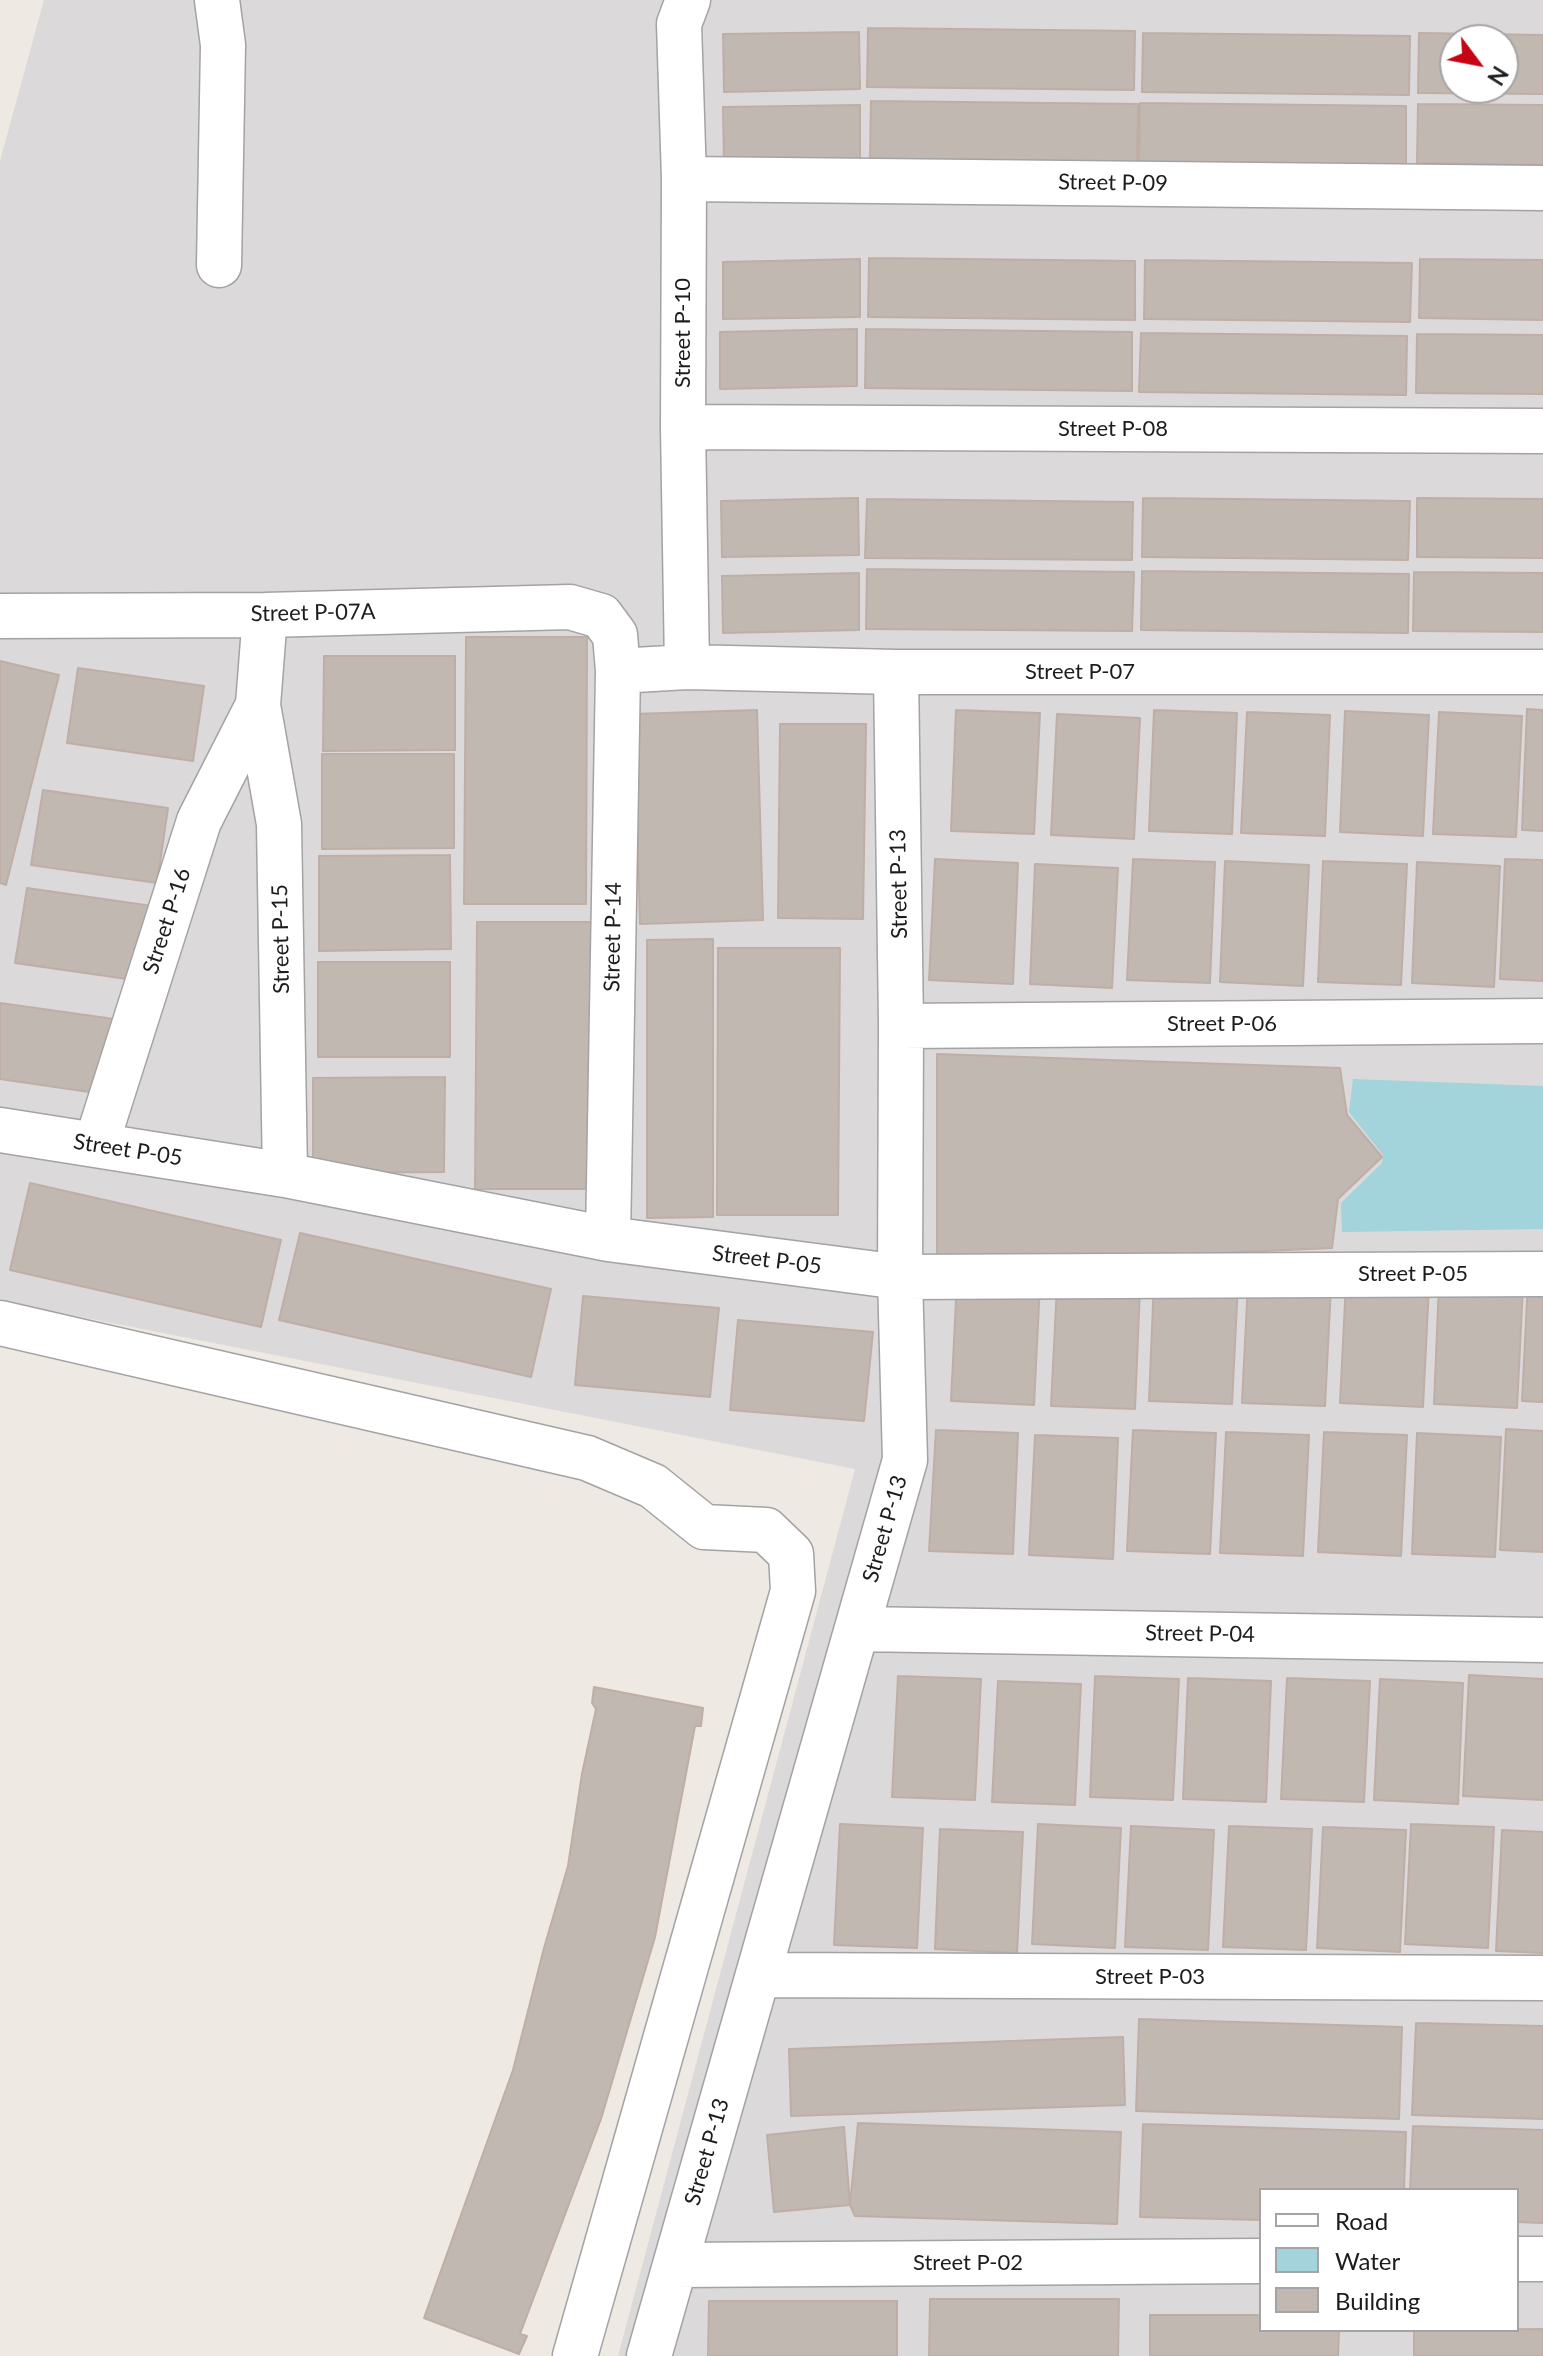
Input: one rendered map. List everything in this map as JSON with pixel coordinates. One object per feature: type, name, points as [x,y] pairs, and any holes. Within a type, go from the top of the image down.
[{"type":"street","points":[[217,0],[223,45],[219,265]]},
{"type":"street","name":"Street P-10","points":[[687,667],[683,427],[684,179],[679,24],[688,0]]},
{"type":"street","name":"Street P-09","points":[[684,179],[1543,188]]},
{"type":"street","name":"Street P-08","points":[[683,427],[1543,431]]},
{"type":"street","name":"Street P-07A","points":[[0,616],[265,615],[570,607],[601,616],[616,653]]},
{"type":"street","points":[[258,705],[265,615]]},
{"type":"street","name":"Street P-07","points":[[616,653],[687,667],[896,672],[1543,672]]},
{"type":"street","name":"Street P-14","points":[[608,1239],[616,653]]},
{"type":"street","name":"Street P-13","points":[[649,2356],[905,1460],[900,1277],[901,1026],[896,672]]},
{"type":"street","name":"Street P-16","points":[[96,1145],[199,821],[258,705]]},
{"type":"street","name":"Street P-15","points":[[258,705],[279,824],[285,1175]]},
{"type":"street","name":"Street P-06","points":[[901,1026],[1543,1021]]},
{"type":"street","name":"Street P-05","points":[[0,1130],[285,1175],[608,1239],[900,1277],[1543,1274]]},
{"type":"street","points":[[0,1323],[587,1458],[653,1486],[704,1527],[766,1530],[791,1554],[793,1591],[575,2356]]},
{"type":"street","name":"Street P-04","points":[[857,1629],[1543,1640]]},
{"type":"street","name":"Street P-03","points":[[758,1975],[1543,1978]]},
{"type":"street","points":[[1519,2259],[1543,2259]]},
{"type":"street","name":"Street P-02","points":[[675,2265],[1259,2261]]},
{"type":"shaded area","points":[[44,0],[1543,0],[1543,2356],[618,2356],[855,1469],[0,1301],[0,161]]},
{"type":"water","points":[[1353,1079],[1543,1086],[1543,1229],[1342,1232],[1341,1203],[1382,1163],[1383,1155],[1349,1112]]},
{"type":"building","points":[[868,28],[1135,31],[1134,90],[867,87]]},
{"type":"building","points":[[859,32],[860,89],[724,92],[723,34]]},
{"type":"building","points":[[1143,33],[1410,36],[1409,95],[1142,92]]},
{"type":"building","points":[[1419,33],[1439,33],[1439,93],[1418,93]]},
{"type":"building","points":[[1519,35],[1543,35],[1543,94],[1519,94]]},
{"type":"building","points":[[871,101],[1138,104],[1137,164],[870,160]]},
{"type":"building","points":[[1140,103],[1406,106],[1406,165],[1139,162]]},
{"type":"building","points":[[1418,104],[1543,105],[1543,165],[1417,163]]},
{"type":"building","points":[[860,105],[860,162],[724,165],[723,107]]},
{"type":"building","points":[[869,258],[1135,261],[1135,320],[868,317]]},
{"type":"building","points":[[860,259],[860,317],[723,319],[723,262]]},
{"type":"building","points":[[1420,259],[1543,260],[1543,320],[1419,318]]},
{"type":"building","points":[[1145,260],[1412,263],[1410,322],[1144,319]]},
{"type":"building","points":[[857,329],[857,386],[720,389],[720,332]]},
{"type":"building","points":[[866,329],[1132,332],[1132,391],[865,388]]},
{"type":"building","points":[[1141,333],[1407,336],[1406,395],[1139,392]]},
{"type":"building","points":[[1417,334],[1543,335],[1543,394],[1416,393]]},
{"type":"building","points":[[858,498],[859,555],[722,557],[721,501]]},
{"type":"building","points":[[1143,498],[1410,501],[1408,560],[1142,557]]},
{"type":"building","points":[[1417,498],[1543,499],[1543,558],[1417,557]]},
{"type":"building","points":[[867,499],[1133,502],[1132,560],[865,558]]},
{"type":"building","points":[[867,569],[1134,572],[1132,631],[866,629]]},
{"type":"building","points":[[1142,571],[1409,574],[1408,633],[1141,630]]},
{"type":"building","points":[[1414,572],[1543,573],[1543,632],[1413,631]]},
{"type":"building","points":[[859,573],[859,630],[723,633],[722,576]]},
{"type":"building","points":[[466,637],[587,637],[586,904],[464,904]]},
{"type":"building","points":[[324,656],[455,656],[455,750],[323,751]]},
{"type":"building","points":[[0,661],[59,675],[6,885],[0,883]]},
{"type":"building","points":[[78,668],[204,686],[193,761],[67,743]]},
{"type":"building","points":[[1527,709],[1543,710],[1543,831],[1522,830]]},
{"type":"building","points":[[757,710],[763,920],[640,924],[634,714]]},
{"type":"building","points":[[956,710],[1040,713],[1034,834],[951,831]]},
{"type":"building","points":[[1154,710],[1237,713],[1232,834],[1149,831]]},
{"type":"building","points":[[1345,711],[1429,715],[1423,836],[1340,832]]},
{"type":"building","points":[[1247,712],[1330,715],[1325,836],[1241,833]]},
{"type":"building","points":[[1439,712],[1522,716],[1516,837],[1433,834]]},
{"type":"building","points":[[1057,714],[1140,718],[1134,839],[1051,835]]},
{"type":"building","points":[[780,724],[866,724],[863,919],[778,918]]},
{"type":"building","points":[[322,754],[454,754],[454,848],[322,849]]},
{"type":"building","points":[[43,790],[168,808],[157,883],[31,865]]},
{"type":"building","points":[[450,855],[451,949],[319,951],[319,856]]},
{"type":"building","points":[[935,859],[1018,863],[1013,984],[929,980]]},
{"type":"building","points":[[1133,859],[1215,862],[1210,983],[1127,980]]},
{"type":"building","points":[[1505,859],[1543,860],[1543,981],[1500,979]]},
{"type":"building","points":[[1225,861],[1309,865],[1303,986],[1220,982]]},
{"type":"building","points":[[1323,861],[1407,864],[1401,985],[1318,982]]},
{"type":"building","points":[[1417,862],[1500,866],[1494,987],[1412,983]]},
{"type":"building","points":[[1035,864],[1118,868],[1112,988],[1030,984]]},
{"type":"building","points":[[27,888],[152,906],[141,981],[15,963]]},
{"type":"building","points":[[477,922],[598,922],[597,1189],[475,1189]]},
{"type":"building","points":[[713,939],[713,1217],[647,1218],[647,940]]},
{"type":"building","points":[[718,948],[840,948],[838,1215],[717,1215]]},
{"type":"building","points":[[318,962],[450,962],[450,1057],[318,1057]]},
{"type":"building","points":[[0,1003],[114,1019],[103,1094],[0,1079]]},
{"type":"building","points":[[937,1054],[1340,1068],[1347,1115],[1382,1157],[1338,1199],[1332,1248],[937,1265]]},
{"type":"building","points":[[445,1077],[444,1172],[313,1173],[313,1078]]},
{"type":"building","points":[[30,1183],[281,1240],[261,1327],[10,1270]]},
{"type":"building","points":[[300,1233],[551,1289],[531,1377],[279,1320]]},
{"type":"building","points":[[957,1280],[1040,1284],[1034,1405],[951,1401]]},
{"type":"building","points":[[1154,1280],[1238,1284],[1232,1404],[1149,1401]]},
{"type":"building","points":[[1528,1280],[1543,1280],[1543,1402],[1522,1401]]},
{"type":"building","points":[[1248,1282],[1331,1286],[1325,1406],[1242,1403]]},
{"type":"building","points":[[1346,1282],[1429,1286],[1423,1407],[1340,1403]]},
{"type":"building","points":[[1439,1283],[1523,1287],[1517,1408],[1434,1404]]},
{"type":"building","points":[[1057,1285],[1140,1288],[1135,1409],[1051,1406]]},
{"type":"building","points":[[583,1296],[719,1308],[710,1397],[575,1385]]},
{"type":"building","points":[[738,1320],[873,1332],[864,1421],[730,1410]]},
{"type":"building","points":[[1506,1429],[1543,1431],[1543,1552],[1500,1550]]},
{"type":"building","points":[[936,1430],[1018,1433],[1013,1554],[929,1551]]},
{"type":"building","points":[[1133,1430],[1216,1433],[1210,1554],[1127,1551]]},
{"type":"building","points":[[1226,1432],[1309,1435],[1303,1556],[1220,1553]]},
{"type":"building","points":[[1324,1432],[1407,1435],[1401,1556],[1318,1552]]},
{"type":"building","points":[[1417,1433],[1501,1437],[1495,1557],[1412,1554]]},
{"type":"building","points":[[1035,1435],[1118,1438],[1113,1559],[1029,1555]]},
{"type":"building","points":[[1469,1675],[1543,1679],[1543,1800],[1463,1796]]},
{"type":"building","points":[[898,1676],[981,1679],[975,1800],[892,1797]]},
{"type":"building","points":[[1095,1676],[1179,1679],[1173,1800],[1090,1797]]},
{"type":"building","points":[[1188,1678],[1271,1681],[1266,1802],[1183,1799]]},
{"type":"building","points":[[1287,1678],[1370,1681],[1364,1802],[1281,1799]]},
{"type":"building","points":[[1380,1679],[1463,1683],[1458,1804],[1374,1800]]},
{"type":"building","points":[[998,1681],[1081,1684],[1075,1805],[992,1802]]},
{"type":"building","points":[[594,1687],[703,1708],[701,1726],[695,1726],[655,1937],[601,2119],[520,2334],[527,2336],[519,2354],[424,2318],[513,2070],[568,1866],[596,1709],[592,1703]]},
{"type":"building","points":[[840,1824],[923,1828],[917,1948],[834,1945]]},
{"type":"building","points":[[1038,1824],[1121,1828],[1115,1948],[1032,1944]]},
{"type":"building","points":[[1411,1824],[1494,1827],[1488,1948],[1405,1944]]},
{"type":"building","points":[[1131,1826],[1214,1830],[1208,1950],[1125,1947]]},
{"type":"building","points":[[1229,1826],[1312,1829],[1306,1950],[1223,1947]]},
{"type":"building","points":[[1323,1827],[1406,1830],[1400,1952],[1317,1948]]},
{"type":"building","points":[[940,1829],[1023,1832],[1017,1953],[935,1949]]},
{"type":"building","points":[[1502,1830],[1543,1832],[1543,1953],[1496,1951]]},
{"type":"building","points":[[1139,2019],[1402,2027],[1399,2119],[1136,2111]]},
{"type":"building","points":[[1416,2023],[1543,2026],[1543,2119],[1412,2115]]},
{"type":"building","points":[[1123,2037],[1125,2105],[791,2116],[789,2049]]},
{"type":"building","points":[[858,2123],[1121,2132],[1117,2224],[855,2216],[850,2205]]},
{"type":"building","points":[[1143,2124],[1406,2132],[1404,2188],[1259,2188],[1259,2220],[1140,2217]]},
{"type":"building","points":[[1413,2126],[1543,2130],[1543,2223],[1519,2222],[1519,2188],[1410,2188]]},
{"type":"building","points":[[844,2127],[850,2205],[774,2212],[767,2135]]},
{"type":"building","points":[[930,2299],[1119,2299],[1118,2356],[929,2356]]},
{"type":"building","points":[[709,2301],[897,2301],[897,2356],[708,2356]]},
{"type":"building","points":[[1150,2315],[1259,2315],[1259,2332],[1339,2332],[1338,2356],[1150,2356]]},
{"type":"building","points":[[1519,2329],[1543,2329],[1543,2356],[1414,2356],[1414,2332],[1519,2332]]}]
